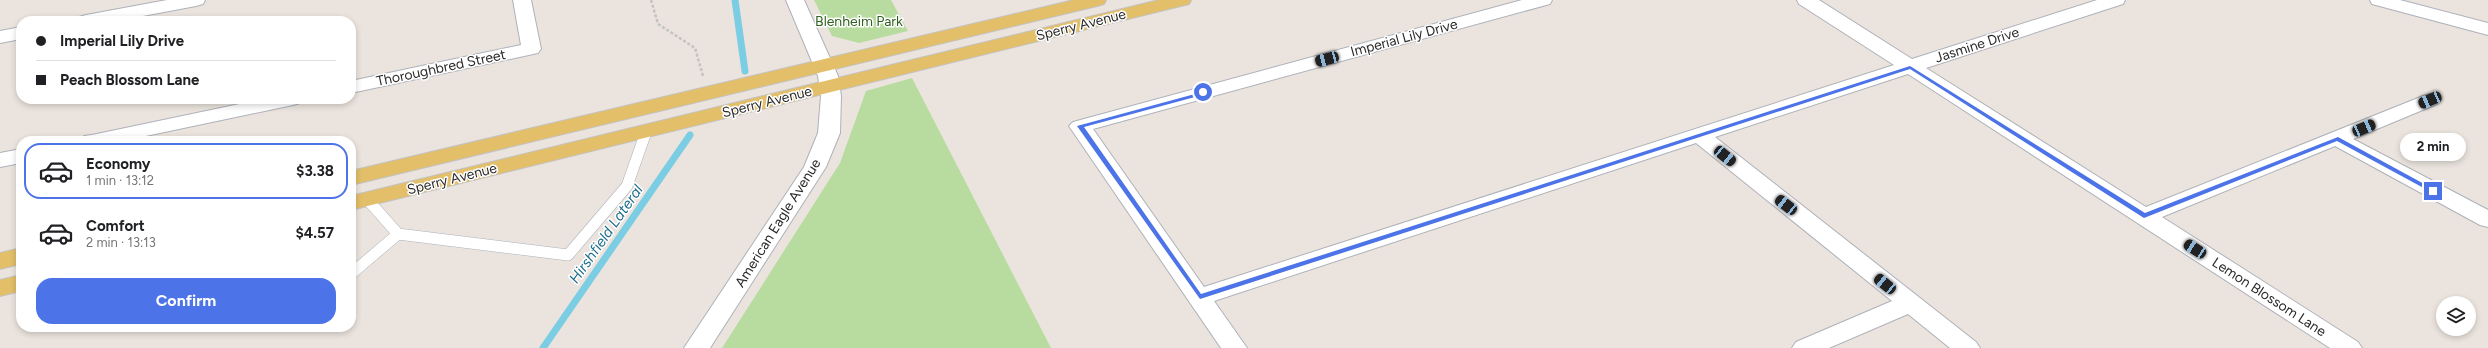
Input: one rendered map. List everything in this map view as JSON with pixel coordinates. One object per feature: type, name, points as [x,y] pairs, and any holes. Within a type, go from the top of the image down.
[{"type":"main road","name":"Sperry Avenue","points":[[359,201],[646,132],[827,76],[1097,0]]},
{"type":"main road","name":"Sperry Avenue","points":[[356,177],[1182,0]]},
{"type":"main road","points":[[0,260],[16,257]]},
{"type":"main road","points":[[0,288],[16,284]]},
{"type":"street","points":[[112,16],[196,0]]},
{"type":"street","name":"Thoroughbred Street","points":[[356,86],[531,49],[522,0]]},
{"type":"street","name":"American Eagle Avenue","points":[[697,348],[815,167],[829,134],[831,119],[827,76],[795,0]]},
{"type":"street","name":"Imperial Lily Drive","points":[[1200,297],[1080,126],[1543,0]]},
{"type":"street","name":"Lemon Blossom Lane","points":[[1806,0],[2349,348]]},
{"type":"street","name":"Jasmine Drive","points":[[1200,297],[2116,0]]},
{"type":"street","points":[[2379,0],[2488,29]]},
{"type":"street","points":[[0,37],[16,34]]},
{"type":"street","points":[[2144,216],[2338,139],[2430,100]]},
{"type":"street","points":[[116,136],[269,104]]},
{"type":"street","points":[[1700,136],[1967,348]]},
{"type":"street","points":[[2338,139],[2488,220]]},
{"type":"street","points":[[0,160],[16,157]]},
{"type":"street","points":[[1200,297],[1234,348]]},
{"type":"street","points":[[1805,348],[1910,303]]},
{"type":"lane","points":[[359,201],[398,234],[568,255],[627,186],[646,132]]},
{"type":"lane","points":[[356,270],[398,234]]},
{"type":"path","points":[[652,0],[658,24],[695,48],[705,81]]},
{"type":"green space","name":"Blenheim Park","points":[[814,0],[891,0],[908,31],[859,43],[832,36]]},
{"type":"green space","points":[[912,78],[1051,348],[722,348],[840,163],[866,91]]},
{"type":"waterway","name":"Hirshfield Lateral","points":[[735,0],[745,71]]},
{"type":"waterway","name":"Hirshfield Lateral","points":[[543,348],[690,135]]},
{"type":"route","points":[[1203,92],[1080,126],[1200,297],[1910,67],[2144,216],[2338,139],[2433,191]]}]
